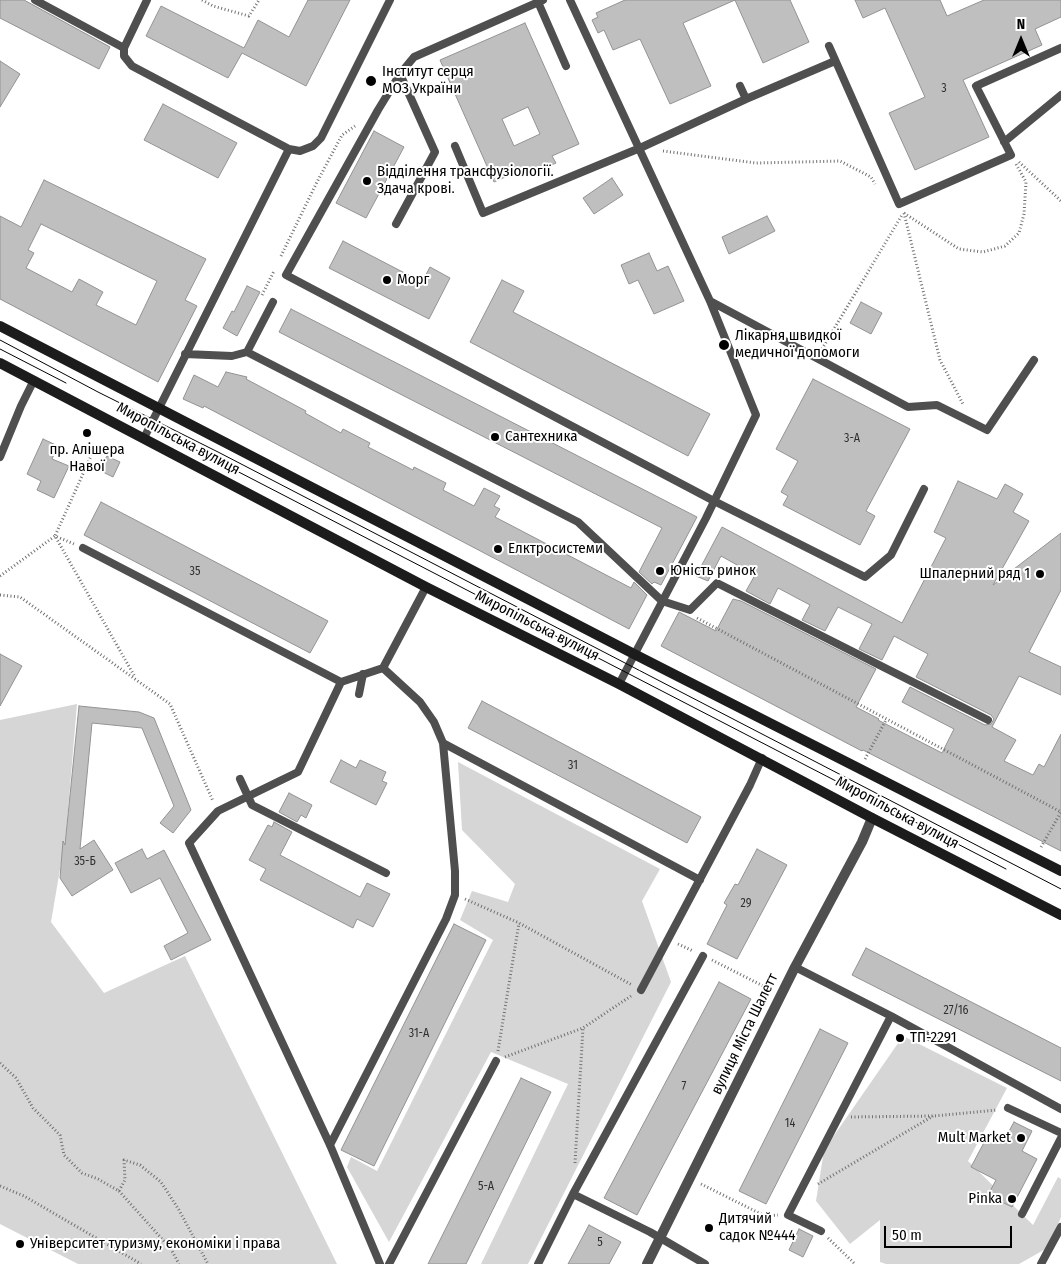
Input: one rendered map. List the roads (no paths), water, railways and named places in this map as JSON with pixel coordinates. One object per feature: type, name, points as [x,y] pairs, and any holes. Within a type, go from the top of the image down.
[{"type":"street","name":"Миропільська вулиця","points":[[0,326],[634,654],[1061,871]]},
{"type":"street","name":"Миропільська вулиця","points":[[0,363],[426,587],[619,684],[762,758],[872,818],[1061,914]]},
{"type":"street","name":"вулиця Міста Шалетт","points":[[647,1264],[795,967],[862,842],[872,818]]},
{"type":"lane","points":[[34,0],[124,48]]},
{"type":"lane","points":[[148,0],[124,48],[124,56],[132,66],[289,149],[300,151],[314,146],[321,138],[390,0]]},
{"type":"lane","points":[[570,0],[710,301],[756,414],[714,501],[619,684]]},
{"type":"lane","points":[[566,66],[541,1],[414,57],[400,74],[286,275],[714,501],[865,577],[892,555],[924,489]]},
{"type":"lane","points":[[829,46],[898,206],[1011,155],[976,86],[1061,48]]},
{"type":"lane","points":[[455,146],[483,213],[640,148],[746,99],[835,61]]},
{"type":"lane","points":[[396,224],[435,152],[400,74]]},
{"type":"lane","points":[[740,86],[746,99]]},
{"type":"lane","points":[[1004,142],[1061,95]]},
{"type":"lane","points":[[144,438],[289,149]]},
{"type":"lane","points":[[710,301],[908,407],[937,405],[987,430],[1034,360]]},
{"type":"lane","points":[[247,352],[273,302]]},
{"type":"lane","points":[[185,354],[232,356],[247,352],[578,522],[662,601],[690,610],[717,583],[988,720]]},
{"type":"lane","points":[[0,457],[34,380]]},
{"type":"lane","points":[[83,548],[341,682]]},
{"type":"lane","points":[[380,1264],[330,1145],[189,843],[218,811],[298,772],[341,682],[383,668],[426,587]]},
{"type":"lane","points":[[330,1145],[446,919],[455,895],[456,871],[443,743],[434,722],[420,702],[383,668]]},
{"type":"lane","points":[[359,694],[363,674]]},
{"type":"lane","points":[[443,743],[700,880]]},
{"type":"lane","points":[[641,990],[750,785],[762,758]]},
{"type":"lane","points":[[240,779],[252,805],[386,873]]},
{"type":"lane","points":[[538,1264],[573,1194],[703,956]]},
{"type":"lane","points":[[795,967],[891,1016],[1061,1109]]},
{"type":"lane","points":[[821,1231],[788,1215],[891,1016]]},
{"type":"lane","points":[[389,1264],[496,1060]]},
{"type":"lane","points":[[1008,1108],[1061,1133]]},
{"type":"lane","points":[[1022,1214],[1061,1138]]},
{"type":"lane","points":[[573,1194],[650,1232],[705,1264]]},
{"type":"lane","points":[[1041,1264],[1061,1227]]},
{"type":"tram line","points":[[0,340],[1061,889]]},
{"type":"tram line","points":[[0,349],[66,383]]},
{"type":"tram line","points":[[173,438],[1006,869]]},
{"type":"place","name":"Інститут серця МОЗ України","points":[[371,81]]},
{"type":"place","name":"Відділення трансфузіології. Здача крові.","points":[[367,181]]},
{"type":"place","name":"Морг","points":[[387,280]]},
{"type":"place","name":"Лікарня швидкої медичної допомоги","points":[[724,345]]},
{"type":"place","name":"пр. Алішера Навої","points":[[87,433]]},
{"type":"place","name":"Сантехника","points":[[495,437]]},
{"type":"place","name":"Елктросистеми","points":[[498,549]]},
{"type":"place","name":"Юність ринок","points":[[660,571]]},
{"type":"place","name":"Шпалерний ряд 1","points":[[1040,574]]},
{"type":"place","name":"ТП-2291","points":[[900,1038]]},
{"type":"place","name":"Mult Market","points":[[1021,1138]]},
{"type":"place","name":"Pinka","points":[[1012,1199]]},
{"type":"place","name":"Дитячий садок №444","points":[[709,1228]]},
{"type":"place","name":"Університет туризму, економіки і права","points":[[20,1244]]}]
